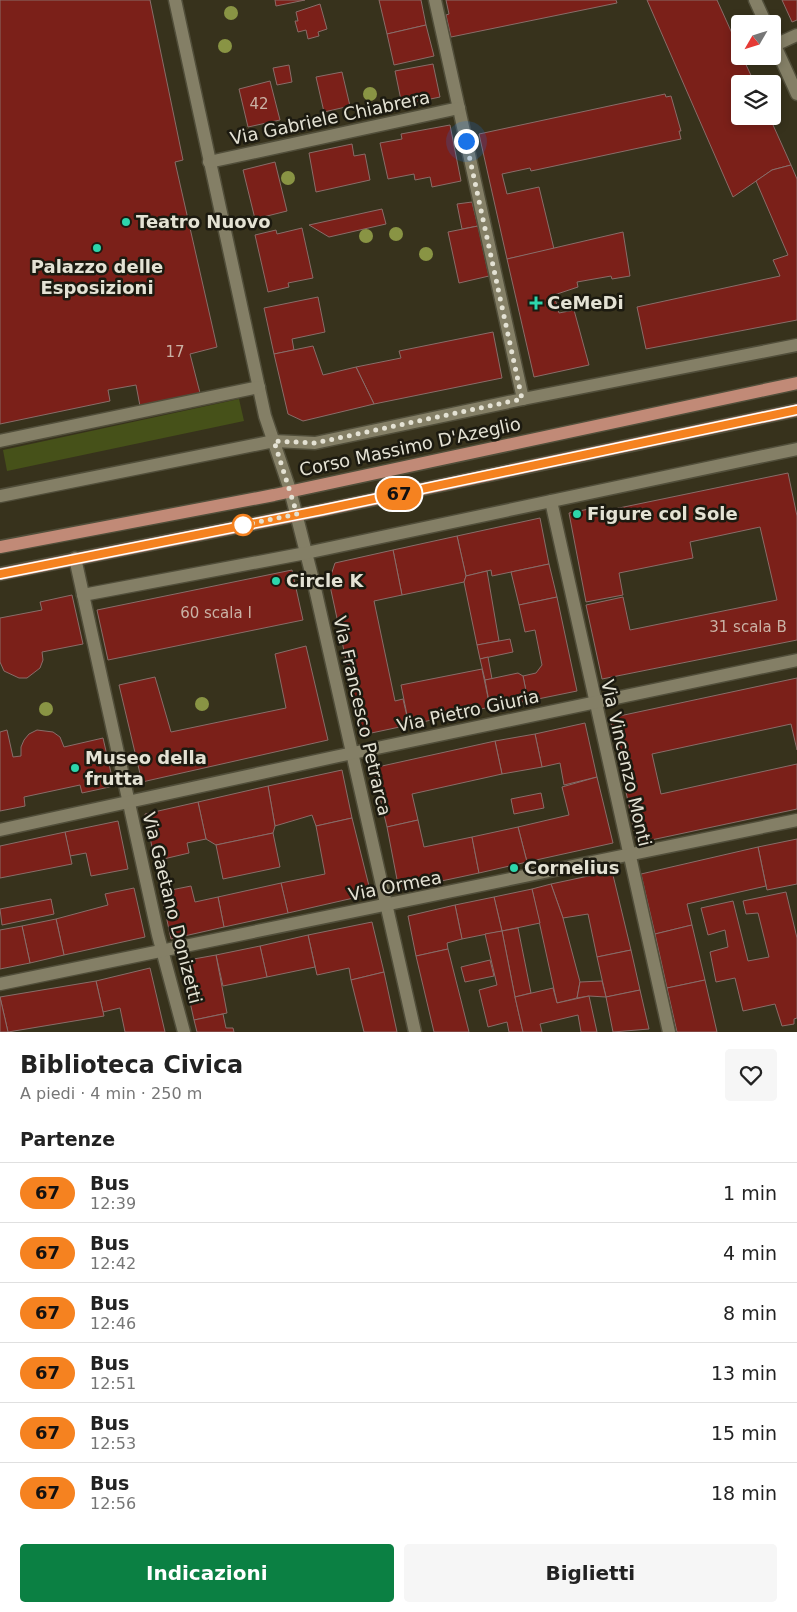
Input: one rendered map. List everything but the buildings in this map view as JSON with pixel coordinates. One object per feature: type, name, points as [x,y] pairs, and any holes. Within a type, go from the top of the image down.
[{"type":"main road","name":"Corso Massimo D'Azeglio","points":[[0,547],[290,490],[797,383]]},
{"type":"main road","points":[[0,574],[797,410]]},
{"type":"street","name":"Via Francesco Petrarca","points":[[175,0],[267,423],[297,514],[353,753],[415,1032]]},
{"type":"street","points":[[435,0],[522,399]]},
{"type":"street","points":[[755,0],[762,15]]},
{"type":"street","points":[[781,40],[797,35]]},
{"type":"street","points":[[781,58],[797,94]]},
{"type":"street","name":"Via Gabriele Chiabrera","points":[[209,162],[459,108]]},
{"type":"street","name":"Corso Massimo D'Azeglio","points":[[0,495],[274,441],[315,443],[522,399],[797,345]]},
{"type":"street","points":[[0,441],[259,387]]},
{"type":"street","points":[[83,595],[306,553],[797,449]]},
{"type":"street","name":"Via Vincenzo Monti","points":[[550,501],[669,1032]]},
{"type":"street","name":"Via Gaetano Donizetti","points":[[75,558],[128,803],[184,1032]]},
{"type":"street","name":"Via Pietro Giuria","points":[[0,830],[353,753],[797,660]]},
{"type":"street","name":"Via Ormea","points":[[0,984],[797,820]]},
{"type":"green space","points":[[239,399],[244,421],[7,471],[3,450]]},
{"type":"bus line","name":"67","points":[[0,574],[524,469],[797,410]]},
{"type":"place","name":"Teatro Nuovo","points":[[126,222]]},
{"type":"place","name":"Palazzo delle Esposizioni","points":[[97,248]]},
{"type":"place","name":"CeMeDi","points":[[536,303]]},
{"type":"place","name":"Figure col Sole","points":[[577,514]]},
{"type":"place","name":"Circle K","points":[[276,581]]},
{"type":"place","name":"Museo della frutta","points":[[75,768]]},
{"type":"place","name":"Cornelius","points":[[514,868]]},
{"type":"route","points":[[243,525],[239,526],[297,514],[274,441],[315,443],[522,399],[466,141]]}]
